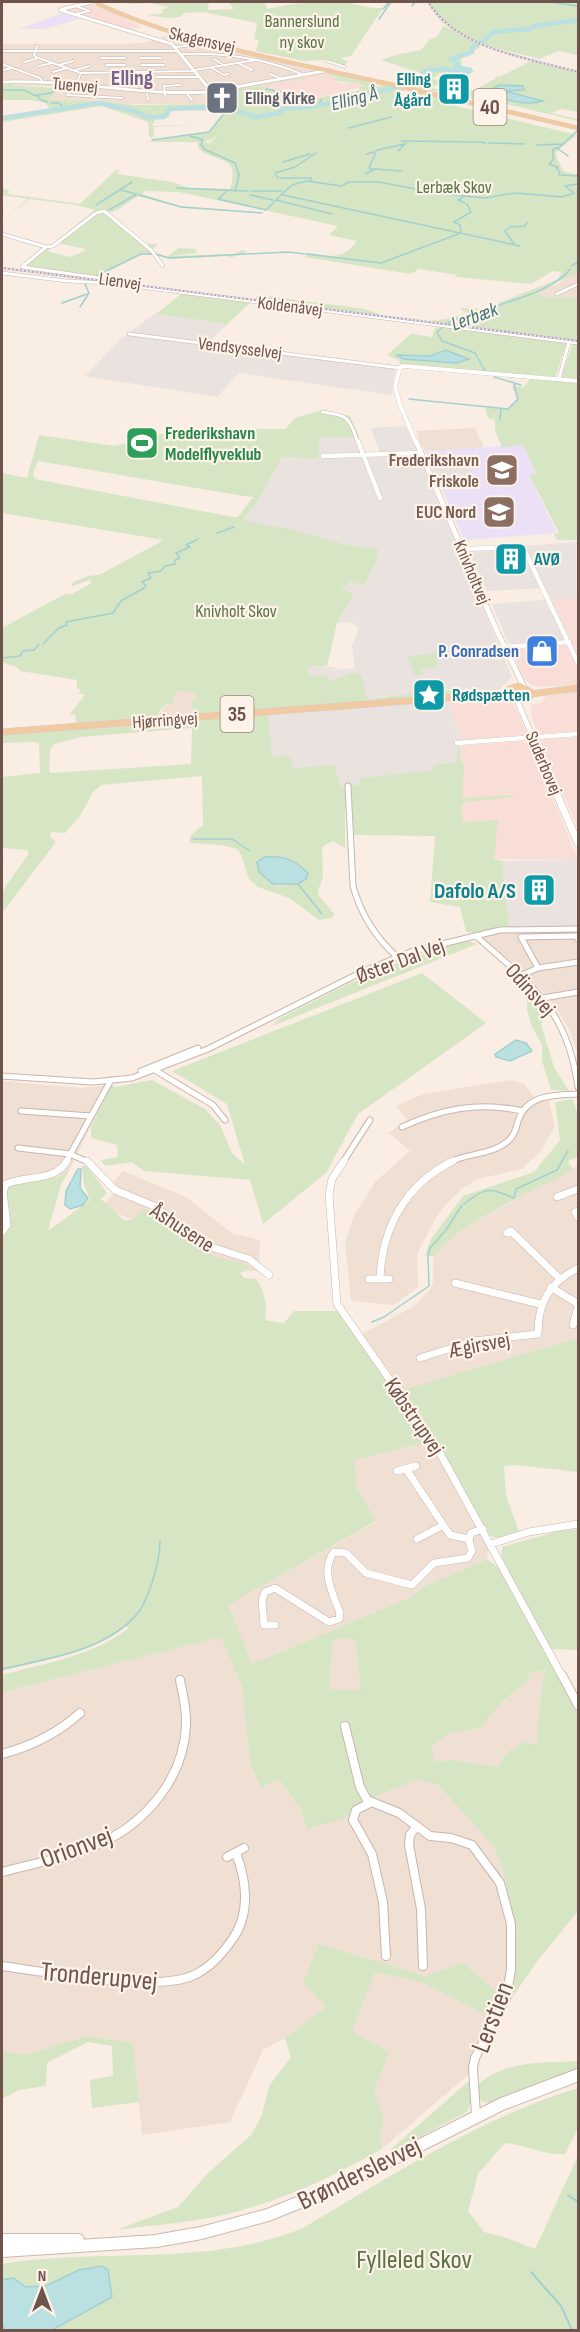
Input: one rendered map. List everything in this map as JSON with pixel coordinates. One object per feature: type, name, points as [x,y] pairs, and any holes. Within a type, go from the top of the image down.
[{"type":"main road","name":"Skagensvej","points":[[94,2],[105,3],[137,22],[159,30],[579,128]]},
{"type":"main road","name":"35","points":[[512,693],[579,688]]},
{"type":"main road","name":"35","points":[[512,693],[527,692]]},
{"type":"main road","name":"Hjørringvej","points":[[2,732],[512,693]]},
{"type":"main road","name":"Brønderslevvej","points":[[2,2251],[26,2247],[129,2242],[198,2232],[288,2208],[374,2168],[513,2098],[579,2075]]},
{"type":"main road","name":"Brønderslevvej","points":[[2,2240],[129,2242]]},
{"type":"street","points":[[94,2],[60,10],[165,41],[179,51],[211,91]]},
{"type":"street","points":[[75,6],[90,11],[75,14]]},
{"type":"street","points":[[179,51],[194,45]]},
{"type":"street","points":[[10,56],[13,46]]},
{"type":"street","points":[[36,46],[34,56],[81,73],[195,70],[256,60]]},
{"type":"street","points":[[58,51],[59,46]]},
{"type":"street","points":[[80,51],[82,46]]},
{"type":"street","points":[[103,51],[104,46]]},
{"type":"street","points":[[126,51],[127,46]]},
{"type":"street","points":[[150,46],[153,58]]},
{"type":"street","points":[[2,51],[217,52],[287,68],[304,75]]},
{"type":"street","points":[[113,58],[114,51]]},
{"type":"street","points":[[25,62],[38,58]]},
{"type":"street","points":[[44,60],[54,58]]},
{"type":"street","points":[[100,58],[125,58]]},
{"type":"street","points":[[140,58],[161,58]]},
{"type":"street","points":[[214,59],[225,66]]},
{"type":"street","points":[[59,65],[73,61]]},
{"type":"street","points":[[327,61],[345,67],[329,70]]},
{"type":"street","points":[[39,66],[53,63]]},
{"type":"street","points":[[2,64],[40,78],[43,82]]},
{"type":"street","points":[[240,64],[252,70]]},
{"type":"street","points":[[106,65],[125,65]]},
{"type":"street","points":[[110,72],[111,65]]},
{"type":"street","points":[[141,65],[164,65]]},
{"type":"street","points":[[151,72],[152,65]]},
{"type":"street","points":[[74,70],[90,66]]},
{"type":"street","points":[[2,70],[13,68]]},
{"type":"street","points":[[53,72],[67,68]]},
{"type":"street","points":[[212,68],[224,75],[228,74]]},
{"type":"street","name":"Tuenvej","points":[[2,82],[76,84],[165,95],[258,84],[329,70]]},
{"type":"street","points":[[81,73],[68,95],[122,98]]},
{"type":"street","points":[[270,74],[282,79]]},
{"type":"street","points":[[156,77],[200,77]]},
{"type":"street","points":[[251,80],[258,84]]},
{"type":"street","points":[[165,95],[164,86],[180,85]]},
{"type":"street","points":[[147,94],[148,100]]},
{"type":"street","points":[[187,94],[192,100]]},
{"type":"street","name":"Lienvej","points":[[163,266],[151,250],[106,212],[96,213],[52,246],[46,247],[23,266],[23,269],[251,297]]},
{"type":"street","points":[[2,234],[46,247]]},
{"type":"street","name":"Koldenåvej","points":[[2,273],[67,281],[109,283],[579,343]]},
{"type":"street","points":[[557,294],[579,284]]},
{"type":"street","name":"Vendsysselvej","points":[[129,334],[401,369],[579,381]]},
{"type":"street","points":[[560,380],[569,342]]},
{"type":"street","name":"Knivholtvej","points":[[401,369],[395,386],[397,397],[514,671],[527,692]]},
{"type":"street","points":[[322,412],[341,414],[349,419],[380,498]]},
{"type":"street","points":[[323,456],[421,453]]},
{"type":"street","points":[[462,549],[523,547],[578,662]]},
{"type":"street","points":[[504,646],[569,642]]},
{"type":"street","name":"Knivholtvej","points":[[512,693],[514,671]]},
{"type":"street","name":"Suderbovej","points":[[524,717],[527,692]]},
{"type":"street","name":"Suderbovej","points":[[512,693],[579,843]]},
{"type":"street","points":[[457,743],[579,734]]},
{"type":"street","points":[[348,786],[351,867],[356,899],[369,927],[397,957]]},
{"type":"street","name":"Øster Dal Vej","points":[[2,1076],[93,1082],[132,1078],[233,1036],[397,957],[431,946],[505,929],[579,929]]},
{"type":"street","name":"Odinsvej","points":[[476,936],[522,975],[559,1019],[571,1048],[578,1087]]},
{"type":"street","points":[[538,968],[521,937],[577,936],[579,939]]},
{"type":"street","points":[[522,975],[538,968],[579,962]]},
{"type":"street","points":[[543,998],[579,992]]},
{"type":"street","points":[[571,1048],[579,1046]]},
{"type":"street","points":[[152,1069],[213,1106],[225,1120]]},
{"type":"street","points":[[2,1233],[8,1219],[2,1192],[6,1184],[12,1180],[47,1176],[58,1172],[111,1081]]},
{"type":"street","points":[[380,1279],[380,1261],[386,1234],[412,1191],[445,1164],[505,1144],[516,1130],[522,1111],[538,1098],[579,1094]]},
{"type":"street","points":[[402,1127],[436,1113],[478,1105],[486,1104],[522,1111]]},
{"type":"street","points":[[21,1111],[91,1116]]},
{"type":"street","name":"Købstrupvej","points":[[370,1120],[332,1179],[329,1194],[337,1304],[436,1446],[579,1705]]},
{"type":"street","points":[[18,1148],[70,1154]]},
{"type":"street","name":"Åshusene","points":[[70,1154],[86,1160],[115,1190],[154,1206],[211,1247],[249,1259],[269,1275]]},
{"type":"street","points":[[558,1197],[579,1188]]},
{"type":"street","points":[[579,1210],[575,1212],[579,1217]]},
{"type":"street","points":[[507,1233],[511,1231],[560,1278]]},
{"type":"street","points":[[455,1283],[540,1304],[560,1278],[579,1268]]},
{"type":"street","points":[[369,1279],[388,1279]]},
{"type":"street","points":[[551,1287],[579,1305],[573,1325]]},
{"type":"street","name":"Ægirsvej","points":[[420,1358],[474,1341],[538,1334],[540,1304]]},
{"type":"street","points":[[397,1471],[416,1466]]},
{"type":"street","points":[[406,1469],[442,1526],[454,1538],[469,1539]]},
{"type":"street","points":[[491,1544],[529,1532],[579,1524]]},
{"type":"street","points":[[417,1539],[442,1526]]},
{"type":"street","points":[[275,1625],[264,1625],[261,1597],[264,1591],[270,1588],[276,1588],[329,1622],[339,1619],[340,1612],[328,1577],[330,1557],[334,1552],[345,1553],[366,1574],[412,1585],[421,1579],[429,1566],[446,1559],[468,1558],[472,1551],[469,1539],[471,1533],[483,1529]]},
{"type":"street","name":"Orionvej","points":[[2,1872],[84,1849],[111,1838],[134,1823],[153,1805],[167,1785],[183,1748],[186,1727],[180,1680]]},
{"type":"street","points":[[2,1754],[24,1748],[56,1734],[80,1713]]},
{"type":"street","points":[[345,1726],[360,1787],[370,1803],[357,1810],[353,1820],[372,1854],[383,1902],[386,1956]]},
{"type":"street","name":"Lerstien","points":[[370,1803],[399,1813],[430,1836],[462,1841],[478,1851],[500,1883],[511,1924],[511,1970],[507,1992],[496,2021],[475,2058],[473,2068],[476,2115]]},
{"type":"street","points":[[417,1826],[410,1835],[409,1845],[421,1909],[423,1966]]},
{"type":"street","name":"Tronderupvej","points":[[2,1966],[153,1984],[179,1980],[203,1971],[221,1956],[231,1943],[240,1928],[246,1908],[246,1882],[236,1853]]},
{"type":"shaded area","points":[[89,4],[101,5],[143,27],[126,30],[63,10]]},
{"type":"shaded area","points":[[62,13],[80,19],[44,29],[19,29]]},
{"type":"shaded area","points":[[168,35],[184,39],[173,43],[197,44],[204,48],[227,48],[329,74],[266,89],[250,85],[201,92],[201,95],[214,104],[130,104],[106,101],[48,100],[56,86],[16,86],[2,82],[2,44],[117,44],[143,43],[155,39],[172,42],[161,37]]},
{"type":"shaded area","points":[[328,74],[339,78],[334,80],[342,84],[354,81],[365,86],[318,98],[289,95],[266,89]]},
{"type":"shaded area","points":[[571,275],[578,275],[578,297],[547,297],[532,293],[560,283]]},
{"type":"shaded area","points":[[154,314],[228,324],[207,343],[199,345],[395,368],[392,395],[239,373],[217,397],[85,376],[121,339]]},
{"type":"shaded area","points":[[406,426],[512,677],[500,689],[460,692],[458,689],[421,691],[418,694],[375,697],[377,701],[365,702],[350,673],[331,681],[307,675],[307,668],[310,666],[335,667],[335,670],[355,668],[352,646],[359,627],[350,622],[337,623],[354,594],[342,591],[349,582],[364,585],[378,549],[345,544],[243,520],[255,506],[282,457],[318,459],[320,438],[359,437],[364,450],[370,454],[380,453],[371,428]]},
{"type":"shaded area","points":[[475,428],[484,448],[425,451],[416,431]]},
{"type":"shaded area","points":[[523,445],[536,473],[529,476],[557,533],[464,540],[443,491],[477,488],[466,464],[431,466],[425,451]]},
{"type":"shaded area","points":[[466,464],[477,489],[443,491],[431,466]]},
{"type":"shaded area","points":[[578,542],[578,598],[552,600],[571,640],[513,644],[508,642],[492,604],[551,599],[545,588],[487,591],[468,550]]},
{"type":"shaded area","points":[[578,598],[578,685],[541,687],[531,685],[522,677],[511,648],[571,640],[552,600]]},
{"type":"shaded area","points":[[176,691],[193,692],[198,697],[190,716],[156,715],[160,713]]},
{"type":"shaded area","points":[[578,691],[578,731],[541,734],[537,732],[531,715],[531,705],[541,703],[546,696]]},
{"type":"shaded area","points":[[500,698],[513,703],[527,733],[462,741],[448,700]]},
{"type":"shaded area","points":[[448,700],[462,741],[458,747],[456,762],[433,765],[435,770],[362,778],[359,785],[341,786],[292,768],[286,756],[272,758],[268,714]]},
{"type":"shaded area","points":[[578,737],[578,829],[540,741]]},
{"type":"shaded area","points":[[522,741],[531,744],[578,860],[494,859],[463,823],[460,812],[464,767],[461,762],[460,746]]},
{"type":"shaded area","points":[[578,860],[578,927],[509,927],[502,861]]},
{"type":"shaded area","points":[[501,931],[578,931],[578,1054],[569,1029],[549,998],[519,967],[483,940],[483,936]]},
{"type":"shaded area","points":[[512,1080],[524,1084],[534,1097],[549,1100],[555,1126],[540,1152],[522,1169],[478,1179],[463,1188],[448,1202],[437,1216],[417,1254],[418,1287],[394,1305],[351,1301],[345,1242],[354,1216],[375,1182],[410,1151],[389,1133],[407,1120],[396,1106],[423,1094]]},
{"type":"shaded area","points":[[2,1081],[81,1088],[111,1085],[70,1169],[56,1177],[15,1181],[5,1191],[11,1220],[9,1228],[2,1235]]},
{"type":"shaded area","points":[[578,1165],[578,1338],[396,1393],[357,1337],[414,1306],[430,1290],[433,1282],[433,1261],[443,1244],[471,1224]]},
{"type":"shaded area","points":[[123,1171],[186,1197],[233,1234],[260,1240],[259,1271],[205,1273],[133,1220],[102,1207],[114,1193],[113,1182]]},
{"type":"shaded area","points":[[414,1445],[435,1446],[453,1470],[490,1536],[487,1559],[425,1586],[411,1597],[252,1664],[227,1605],[376,1522],[356,1487],[353,1460]]},
{"type":"shaded area","points":[[221,1637],[242,1687],[250,1763],[261,1788],[279,1779],[301,1810],[307,1829],[343,1819],[375,1797],[419,1779],[438,1785],[494,1847],[503,1869],[516,1938],[516,1971],[509,2002],[463,1963],[426,1976],[319,1944],[326,2007],[285,2038],[263,2050],[230,2122],[142,2135],[133,2043],[87,2036],[24,2055],[2,2051],[2,1692]]},
{"type":"shaded area","points":[[333,1639],[355,1639],[361,1690],[329,1690]]},
{"type":"shaded area","points":[[547,1669],[543,1677],[536,1745],[524,1742],[510,1750],[496,1767],[454,1760],[434,1761],[432,1748],[448,1734],[481,1728],[493,1709],[529,1679],[528,1674]]},
{"type":"shaded area","points":[[375,1971],[421,1982],[492,2018],[472,2056],[469,2074],[382,2149],[380,2132],[384,2120],[374,2091],[389,2052],[352,2031]]},
{"type":"green space","name":"Bannerslund ny skov","points":[[326,1],[383,8],[351,56],[339,58],[348,61],[345,66],[324,60],[303,61],[256,51],[259,40],[254,39],[257,23],[203,12],[184,13],[180,17],[169,18],[146,15],[164,13],[161,10],[169,7],[124,2],[209,2],[208,10],[234,9],[229,3],[221,2],[265,2],[267,9]]},
{"type":"green space","points":[[429,2],[578,2],[578,55],[559,51],[539,59],[476,42],[447,26],[436,16]]},
{"type":"green space","points":[[443,26],[483,45],[461,59],[462,66],[475,71],[465,76],[440,73],[433,79],[443,82],[431,88],[456,94],[464,90],[475,90],[496,78],[495,76],[499,77],[533,60],[578,73],[578,112],[561,109],[551,113],[578,119],[578,121],[485,99],[463,99],[464,97],[400,85],[421,79],[426,75],[381,60],[421,50],[430,39],[437,37]]},
{"type":"green space","name":"Lerbæk Skov","points":[[328,71],[383,83],[370,88],[386,84],[408,89],[394,95],[410,95],[418,92],[450,99],[443,103],[577,135],[556,154],[563,169],[569,173],[578,174],[578,275],[533,293],[547,297],[578,297],[578,340],[428,321],[468,313],[461,310],[462,308],[484,309],[558,279],[561,272],[553,271],[531,284],[455,277],[457,275],[419,269],[411,274],[305,257],[308,253],[336,256],[346,252],[357,241],[329,235],[338,226],[179,192],[145,191],[142,194],[180,206],[264,213],[184,208],[140,196],[115,211],[106,211],[146,244],[158,244],[152,250],[154,253],[167,257],[179,248],[196,249],[197,253],[170,256],[234,254],[242,250],[247,252],[230,258],[228,256],[168,259],[155,255],[140,255],[98,276],[25,267],[47,248],[50,249],[47,251],[70,257],[85,251],[86,249],[56,243],[51,245],[95,210],[30,199],[2,220],[28,199],[2,195],[2,189],[9,190],[8,194],[80,204],[116,170],[120,170],[117,174],[172,182],[188,188],[230,189],[233,177],[229,164],[205,153],[198,148],[198,142],[145,142],[209,132],[224,111],[171,110],[169,117],[155,120],[152,126],[207,124],[153,127],[154,136],[152,138],[149,136],[148,122],[102,106],[2,122],[2,117],[50,109],[47,103],[31,100],[2,100],[2,83],[14,82],[12,85],[16,86],[60,88],[48,100],[106,101],[134,105],[211,104],[213,103],[203,96],[241,92],[224,91],[252,86],[318,98],[361,90],[358,88],[365,86],[333,80],[338,78],[323,72]],"holes":[[[219,136],[211,141],[212,143],[198,142],[204,142]]]},
{"type":"green space","points":[[181,294],[250,303],[227,324],[156,314]]},
{"type":"green space","points":[[258,295],[365,309],[381,315],[255,299]]},
{"type":"green space","points":[[438,327],[565,342],[566,344],[554,377],[399,364],[400,361],[387,355],[411,334],[432,337],[434,329]]},
{"type":"green space","points":[[573,343],[578,343],[578,379],[561,377]]},
{"type":"green space","points":[[530,379],[578,382],[578,540],[557,540],[554,534],[559,533],[529,475],[536,473],[523,445],[502,447],[495,430],[495,420],[488,418],[485,408],[508,408],[517,399],[512,386],[524,387]]},
{"type":"green space","name":"Knivholt Skov","points":[[322,410],[350,416],[359,437],[320,438],[318,459],[282,457],[255,506],[243,520],[344,544],[378,549],[377,558],[364,585],[349,582],[342,590],[354,594],[337,623],[327,666],[307,668],[310,668],[307,674],[310,676],[326,675],[331,681],[350,673],[361,674],[367,699],[365,702],[190,716],[194,708],[191,707],[193,701],[198,697],[193,692],[176,691],[172,704],[166,704],[157,714],[163,717],[77,724],[75,717],[77,715],[70,714],[85,695],[78,693],[81,690],[77,688],[77,680],[20,671],[2,662],[2,628],[65,594],[72,594],[92,583],[89,580],[71,587],[73,582],[88,576],[99,575],[164,540],[2,513],[2,473],[27,478],[39,435],[115,446],[177,430],[195,434],[245,429],[285,429],[295,418]],"holes":[[[38,461],[253,497],[238,517],[233,517],[35,479],[33,474]]]},
{"type":"green space","points":[[439,653],[436,663],[438,668],[420,669],[421,675],[415,676],[407,656]]},
{"type":"green space","points":[[459,689],[460,692],[500,689],[457,695],[375,700],[374,698]]},
{"type":"green space","points":[[268,714],[272,757],[286,756],[291,759],[293,768],[334,765],[341,786],[345,786],[345,848],[333,841],[322,847],[323,878],[318,890],[319,896],[334,914],[332,918],[319,920],[289,898],[258,887],[249,879],[241,854],[237,849],[221,845],[190,843],[190,836],[203,825],[202,776],[101,785],[93,792],[80,816],[65,833],[51,832],[50,837],[56,842],[2,913],[2,892],[29,853],[27,850],[2,848],[2,777],[40,773],[39,744],[35,742],[2,743],[2,735]],"holes":[[[192,728],[191,764],[51,773],[49,770],[50,750],[54,744],[81,737]],[[257,862],[302,882],[278,886],[259,872]]]},
{"type":"green space","points":[[460,746],[461,761],[464,767],[462,798],[513,795],[513,797],[465,802],[461,805],[463,822],[498,820],[494,859],[502,861],[509,927],[477,933],[466,932],[460,907],[430,902],[435,836],[354,835],[351,785],[359,785],[361,778],[434,770],[433,765],[456,762]]},
{"type":"green space","points":[[468,941],[477,944],[272,1026],[279,1019],[371,974],[418,955]]},
{"type":"green space","points":[[422,973],[486,1023],[358,1114],[326,1173],[263,1224],[250,1180],[144,1171],[132,1162],[105,1166],[101,1160],[118,1157],[117,1145],[91,1138],[91,1127],[111,1085],[115,1087],[152,1080],[205,1109],[220,1125],[232,1153],[245,1165],[227,1104],[172,1071]]},
{"type":"green space","points":[[530,995],[546,1015],[541,1024],[554,1067],[569,1091],[551,1090],[542,1061],[542,1045],[532,1027],[527,1010],[527,997]]},
{"type":"green space","points":[[572,1099],[578,1114],[578,1157],[568,1161],[573,1170],[476,1221],[443,1246],[435,1257],[425,1255],[431,1239],[463,1196],[534,1172],[560,1140],[555,1102]]},
{"type":"green space","points":[[82,1166],[87,1166],[107,1193],[101,1199],[124,1220],[132,1220],[145,1209],[209,1254],[250,1267],[240,1273],[244,1278],[256,1279],[259,1283],[265,1299],[265,1320],[284,1323],[294,1311],[340,1311],[396,1392],[578,1338],[578,1472],[516,1465],[504,1466],[506,1496],[519,1531],[499,1538],[490,1536],[453,1470],[435,1446],[414,1445],[354,1460],[356,1487],[376,1521],[228,1605],[252,1664],[411,1597],[425,1586],[487,1559],[503,1571],[578,1712],[578,1911],[539,1959],[509,2002],[516,1971],[516,1938],[503,1869],[494,1847],[438,1785],[419,1779],[375,1797],[343,1819],[307,1829],[301,1810],[279,1779],[261,1788],[250,1763],[242,1687],[221,1637],[2,1692],[2,1675],[84,1652],[115,1638],[129,1628],[126,1626],[113,1636],[83,1650],[2,1671],[2,1235],[10,1220],[5,1191],[15,1182],[57,1177],[70,1169],[61,1185],[48,1231],[90,1200],[84,1184]],"holes":[[[333,1639],[355,1639],[361,1690],[329,1689]],[[547,1669],[543,1676],[536,1745],[524,1742],[510,1750],[496,1767],[454,1760],[434,1761],[432,1747],[448,1734],[481,1728],[497,1708],[529,1679],[528,1674]]]},
{"type":"green space","points":[[578,1529],[578,1650],[551,1649],[501,1557],[502,1547],[559,1531]]},
{"type":"green space","points":[[319,1944],[426,1976],[463,1963],[503,1997],[492,2018],[421,1982],[375,1972],[352,2031],[389,2052],[374,2091],[384,2120],[380,2132],[382,2149],[295,2192],[250,2208],[203,2219],[116,2230],[178,2207],[207,2174],[251,2135],[262,2115],[269,2086],[291,2057],[285,2038],[326,2007],[303,1983]]},
{"type":"green space","points":[[87,2036],[133,2043],[139,2102],[92,2108],[90,2080],[113,2076],[112,2046],[88,2042],[47,2063],[46,2086],[19,2090],[2,2099],[2,2051],[24,2055]]},
{"type":"green space","points":[[578,2061],[578,2069],[489,2103],[482,2101],[479,2097],[478,2085],[500,2071],[525,2064]]},
{"type":"green space","points":[[471,2079],[471,2102],[467,2112],[391,2152],[390,2150]]},
{"type":"green space","name":"Fylleled Skov","points":[[578,2088],[578,2128],[565,2154],[505,2143],[478,2174],[468,2211],[484,2232],[535,2249],[578,2156],[578,2330],[2,2330],[2,2264],[40,2259],[192,2252],[229,2248],[266,2240],[303,2228],[471,2132],[542,2100]]},
{"type":"water","points":[[499,85],[523,86],[524,90],[505,91],[543,101],[517,102],[491,93],[491,90]]},
{"type":"water","points":[[445,350],[469,359],[456,363],[403,359],[397,355],[431,356]]},
{"type":"water","points":[[265,857],[283,858],[298,864],[308,873],[306,879],[298,884],[273,884],[259,872],[257,862]]},
{"type":"water","points":[[516,1040],[526,1043],[532,1051],[510,1061],[496,1057],[495,1054]]},
{"type":"water","points":[[78,1169],[81,1169],[80,1188],[88,1198],[83,1205],[70,1209],[65,1205],[66,1191]]},
{"type":"water","points":[[102,2266],[108,2270],[112,2297],[52,2330],[5,2330],[2,2323],[2,2280],[13,2278],[26,2287],[46,2286],[79,2270]]},
{"type":"waterway","points":[[383,9],[389,2]]},
{"type":"waterway","points":[[379,19],[391,2]]},
{"type":"waterway","points":[[412,6],[415,2]]},
{"type":"waterway","points":[[550,2],[578,6]]},
{"type":"waterway","name":"Elling Å","points":[[2,118],[99,103],[135,111],[146,117],[164,117],[170,109],[209,107],[237,111],[256,117],[280,113],[280,109],[317,106],[392,88],[428,77],[423,73],[425,71],[444,69],[467,73],[470,70],[456,67],[457,63],[451,59],[472,52],[473,46],[484,41],[493,32],[530,29],[534,26],[578,20]]},
{"type":"waterway","points":[[40,99],[37,95],[51,93],[56,89],[55,87]]},
{"type":"waterway","points":[[266,89],[308,97]]},
{"type":"waterway","points":[[2,90],[24,90],[36,96]]},
{"type":"waterway","name":"Elling Å","points":[[368,92],[376,92]]},
{"type":"waterway","points":[[41,100],[47,102]]},
{"type":"waterway","name":"Elling Å","points":[[319,104],[321,100]]},
{"type":"waterway","points":[[51,103],[59,103],[64,108]]},
{"type":"waterway","points":[[152,140],[209,132],[227,110]]},
{"type":"waterway","points":[[349,128],[391,117]]},
{"type":"waterway","points":[[561,146],[578,130]]},
{"type":"waterway","points":[[190,136],[203,140],[201,144],[204,149],[235,163],[239,175],[235,190]]},
{"type":"waterway","points":[[401,141],[476,142]]},
{"type":"waterway","points":[[478,142],[486,143]]},
{"type":"waterway","points":[[489,143],[525,144]]},
{"type":"waterway","points":[[372,169],[369,168],[377,150],[405,144]]},
{"type":"waterway","points":[[398,151],[405,144]]},
{"type":"waterway","points":[[537,145],[562,144]]},
{"type":"waterway","points":[[560,147],[553,149],[553,160],[549,164],[558,167],[556,168],[560,172],[559,175],[578,176]]},
{"type":"waterway","points":[[557,148],[568,156]]},
{"type":"waterway","points":[[366,154],[374,152]]},
{"type":"waterway","points":[[275,173],[295,167],[316,153]]},
{"type":"waterway","points":[[283,162],[310,154]]},
{"type":"waterway","points":[[366,174],[374,169],[402,171]]},
{"type":"waterway","points":[[280,178],[311,178],[312,181]]},
{"type":"waterway","points":[[281,195],[292,185],[307,181],[341,186],[349,182],[379,182],[442,194],[485,198],[515,193],[562,197],[574,193],[565,186],[578,184]]},
{"type":"waterway","points":[[96,205],[132,182]]},
{"type":"waterway","points":[[177,188],[235,190]]},
{"type":"waterway","points":[[121,190],[136,194]]},
{"type":"waterway","points":[[235,190],[248,191]]},
{"type":"waterway","points":[[227,191],[218,199],[266,210],[271,205]]},
{"type":"waterway","points":[[251,191],[282,191]]},
{"type":"waterway","points":[[109,210],[137,194]]},
{"type":"waterway","points":[[139,195],[181,207],[262,213]]},
{"type":"waterway","points":[[250,195],[273,200]]},
{"type":"waterway","points":[[283,195],[460,233]]},
{"type":"waterway","points":[[276,200],[280,196]]},
{"type":"waterway","points":[[463,197],[458,200],[465,203]]},
{"type":"waterway","points":[[272,204],[276,200]]},
{"type":"waterway","points":[[276,200],[332,214]]},
{"type":"waterway","points":[[460,233],[460,225],[454,222],[471,212],[467,204]]},
{"type":"waterway","points":[[515,245],[505,231],[510,227],[525,226],[527,222]]},
{"type":"waterway","points":[[307,254],[381,263],[460,233]]},
{"type":"waterway","points":[[460,233],[515,245]]},
{"type":"waterway","points":[[515,245],[520,246]]},
{"type":"waterway","points":[[156,254],[169,258],[288,252],[305,254]]},
{"type":"waterway","points":[[96,276],[141,254],[152,254]]},
{"type":"waterway","name":"Lerbæk","points":[[571,266],[578,262]]},
{"type":"waterway","name":"Lerbæk","points":[[485,371],[475,353],[442,341],[437,332],[450,322],[548,287],[570,269]]},
{"type":"waterway","points":[[80,307],[89,293],[85,284],[87,283]]},
{"type":"waterway","points":[[62,303],[87,294]]},
{"type":"waterway","points":[[494,377],[521,385]]},
{"type":"waterway","points":[[409,399],[508,409],[518,399],[514,385],[516,384]]},
{"type":"waterway","points":[[500,420],[501,409]]},
{"type":"waterway","points":[[217,533],[234,527]]},
{"type":"waterway","points":[[43,644],[59,628],[67,625],[66,622],[113,613],[121,601],[144,588],[146,585],[142,582],[151,578],[148,573],[161,571],[165,566],[175,564],[175,560],[180,558],[176,553],[190,547],[186,545],[198,539]]},
{"type":"waterway","points":[[2,658],[20,656],[23,651],[34,650],[39,644]]},
{"type":"waterway","points":[[193,839],[232,839],[250,851]]},
{"type":"waterway","points":[[298,884],[322,914]]},
{"type":"waterway","points":[[464,1204],[488,1190],[514,1198],[516,1189],[557,1170],[568,1151]]},
{"type":"waterway","points":[[372,1322],[384,1317],[429,1286],[430,1248],[446,1230],[462,1205]]},
{"type":"waterway","points":[[2,1669],[74,1652],[109,1637],[124,1627],[139,1611],[147,1597],[157,1564],[160,1541]]},
{"type":"waterway","points":[[568,2195],[578,2202]]},
{"type":"waterway","points":[[531,2272],[561,2306],[572,2330]]},
{"type":"railway","points":[[428,2],[441,18],[475,42],[516,56],[578,72]]},
{"type":"railway","points":[[2,268],[578,341]]},
{"type":"place","name":"Elling Ågård","points":[[454,89]]},
{"type":"place","name":"Elling Kirke","points":[[222,98]]},
{"type":"place","name":"Frederikshavn Modelflyveklub","points":[[142,443]]},
{"type":"place","name":"Frederikshavn Friskole","points":[[502,470]]},
{"type":"place","name":"EUC Nord","points":[[499,512]]},
{"type":"place","name":"AVØ","points":[[511,559]]},
{"type":"place","name":"P. Conradsen","points":[[542,651]]},
{"type":"place","name":"Rødspætten","points":[[429,695]]},
{"type":"place","name":"Dafolo A/S","points":[[539,890]]},
{"type":"district","name":"Elling","points":[[132,77]]}]
